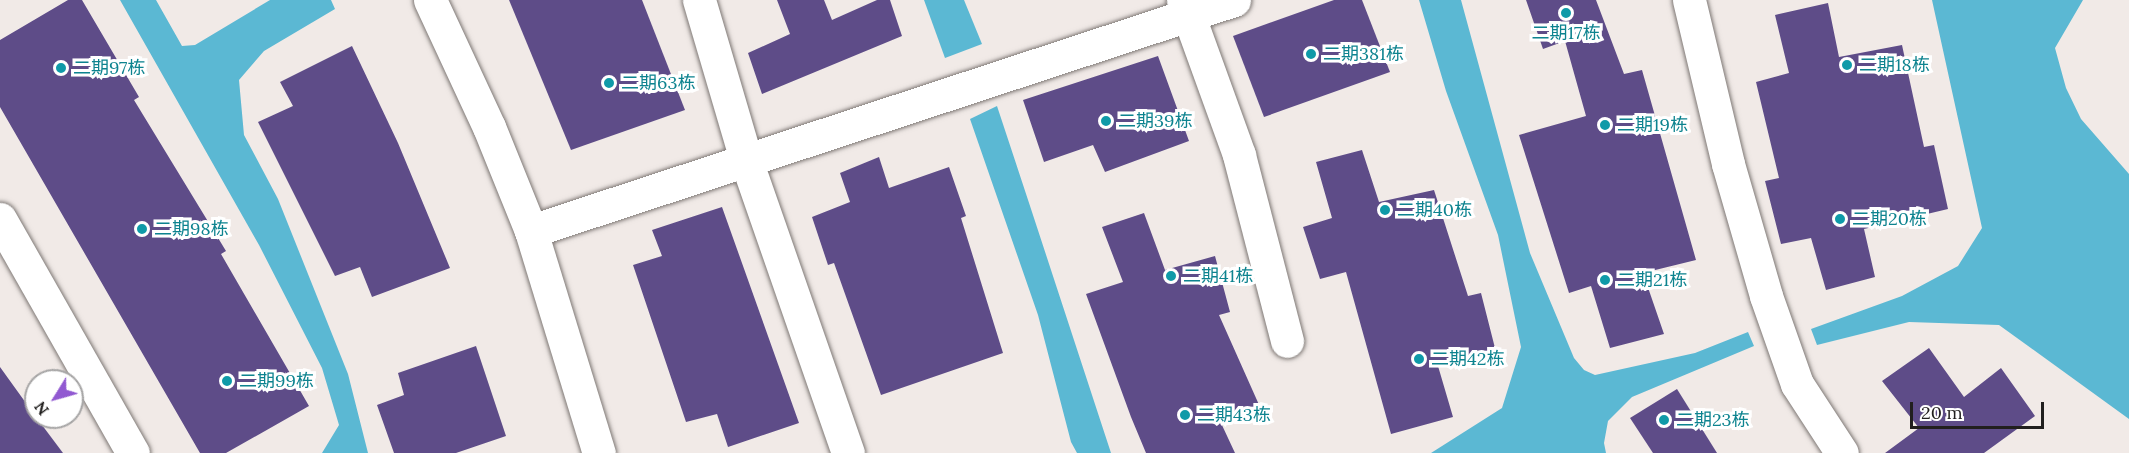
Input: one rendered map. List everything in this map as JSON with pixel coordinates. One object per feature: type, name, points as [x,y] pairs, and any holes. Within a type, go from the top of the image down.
[{"type":"street","points":[[430,0],[489,127],[531,231],[599,453]]},
{"type":"street","points":[[699,0],[746,160],[848,453]]},
{"type":"street","points":[[531,231],[746,160],[1186,7],[1234,0]]},
{"type":"street","points":[[1689,0],[1728,164],[1767,296],[1797,384],[1842,453]]},
{"type":"street","points":[[1186,7],[1239,155],[1287,341]]},
{"type":"street","points":[[0,219],[133,453]]},
{"type":"water","points":[[120,0],[156,0],[182,46],[195,45],[270,0],[331,0],[335,9],[264,51],[239,80],[244,135],[278,199],[348,374],[368,453],[322,453],[339,425],[322,368],[259,245]]},
{"type":"water","points":[[924,0],[964,0],[982,44],[945,58]]},
{"type":"water","points":[[1419,0],[1461,0],[1530,253],[1574,358],[1584,370],[1595,375],[1695,353],[1748,332],[1754,346],[1632,397],[1608,421],[1604,443],[1606,453],[1431,453],[1502,408],[1521,347],[1498,235],[1446,91]]},
{"type":"water","points":[[1932,0],[2083,0],[2055,48],[2066,88],[2081,119],[2129,174],[2129,419],[1999,325],[1909,322],[1817,345],[1811,329],[1902,296],[1958,266],[1982,228]]},
{"type":"water","points":[[997,106],[1111,453],[1077,453],[1071,442],[1038,315],[970,119]]},
{"type":"building","points":[[68,0],[82,0],[139,97],[134,100],[226,251],[221,254],[309,406],[226,453],[200,453],[0,107],[0,40]]},
{"type":"building","name":"二期63栋","points":[[509,0],[642,0],[685,110],[571,150]]},
{"type":"building","points":[[777,0],[824,0],[832,20],[877,0],[890,0],[902,36],[762,94],[748,53],[790,34]]},
{"type":"building","name":"二期381栋","points":[[1334,0],[1362,0],[1390,72],[1264,117],[1233,36]]},
{"type":"building","points":[[1526,0],[1596,0],[1624,74],[1642,70],[1696,260],[1643,273],[1664,334],[1610,348],[1591,286],[1569,293],[1519,135],[1586,116],[1565,41],[1543,49]]},
{"type":"building","points":[[1828,3],[1839,57],[1902,45],[1924,147],[1934,145],[1948,209],[1864,229],[1875,277],[1826,290],[1811,238],[1781,244],[1765,181],[1779,178],[1756,82],[1789,73],[1775,15]]},
{"type":"building","points":[[352,46],[398,143],[450,268],[372,297],[360,267],[335,276],[258,122],[293,106],[280,82]]},
{"type":"building","name":"二期39栋","points":[[1158,56],[1189,141],[1105,172],[1093,145],[1044,162],[1023,100]]},
{"type":"building","points":[[1362,150],[1379,202],[1434,190],[1468,296],[1481,293],[1496,352],[1438,366],[1453,417],[1391,434],[1346,272],[1320,279],[1303,227],[1332,218],[1316,162]]},
{"type":"building","points":[[879,157],[889,188],[949,167],[966,216],[961,218],[1003,353],[881,395],[834,263],[828,265],[812,217],[850,202],[840,173]]},
{"type":"building","points":[[722,207],[799,423],[728,447],[717,414],[686,422],[633,265],[662,256],[652,230]]},
{"type":"building","points":[[1144,213],[1165,270],[1215,256],[1230,312],[1219,315],[1260,407],[1221,423],[1235,453],[1146,453],[1131,417],[1086,294],[1123,282],[1102,227]]},
{"type":"building","points":[[476,346],[506,436],[456,453],[394,453],[377,405],[404,395],[398,373]]},
{"type":"building","points":[[1929,348],[1964,397],[2001,368],[2035,416],[1984,453],[1885,453],[1919,428],[1882,381]]},
{"type":"building","points":[[0,367],[24,400],[24,429],[45,429],[63,453],[0,453]]},
{"type":"building","name":"二期23栋","points":[[1677,389],[1717,453],[1653,453],[1630,418]]},
{"type":"place","name":"二期17栋","points":[[1566,13]]},
{"type":"place","name":"二期381栋","points":[[1311,54]]},
{"type":"place","name":"二期18栋","points":[[1847,65]]},
{"type":"place","name":"二期97栋","points":[[61,68]]},
{"type":"place","name":"二期63栋","points":[[609,83]]},
{"type":"place","name":"二期39栋","points":[[1106,121]]},
{"type":"place","name":"二期19栋","points":[[1605,125]]},
{"type":"place","name":"二期40栋","points":[[1385,210]]},
{"type":"place","name":"二期20栋","points":[[1840,219]]},
{"type":"place","name":"二期98栋","points":[[142,229]]},
{"type":"place","name":"二期41栋","points":[[1171,276]]},
{"type":"place","name":"二期21栋","points":[[1605,280]]},
{"type":"place","name":"二期42栋","points":[[1419,359]]},
{"type":"place","name":"二期99栋","points":[[227,381]]},
{"type":"place","name":"二期43栋","points":[[1185,415]]},
{"type":"place","name":"二期23栋","points":[[1664,420]]}]
